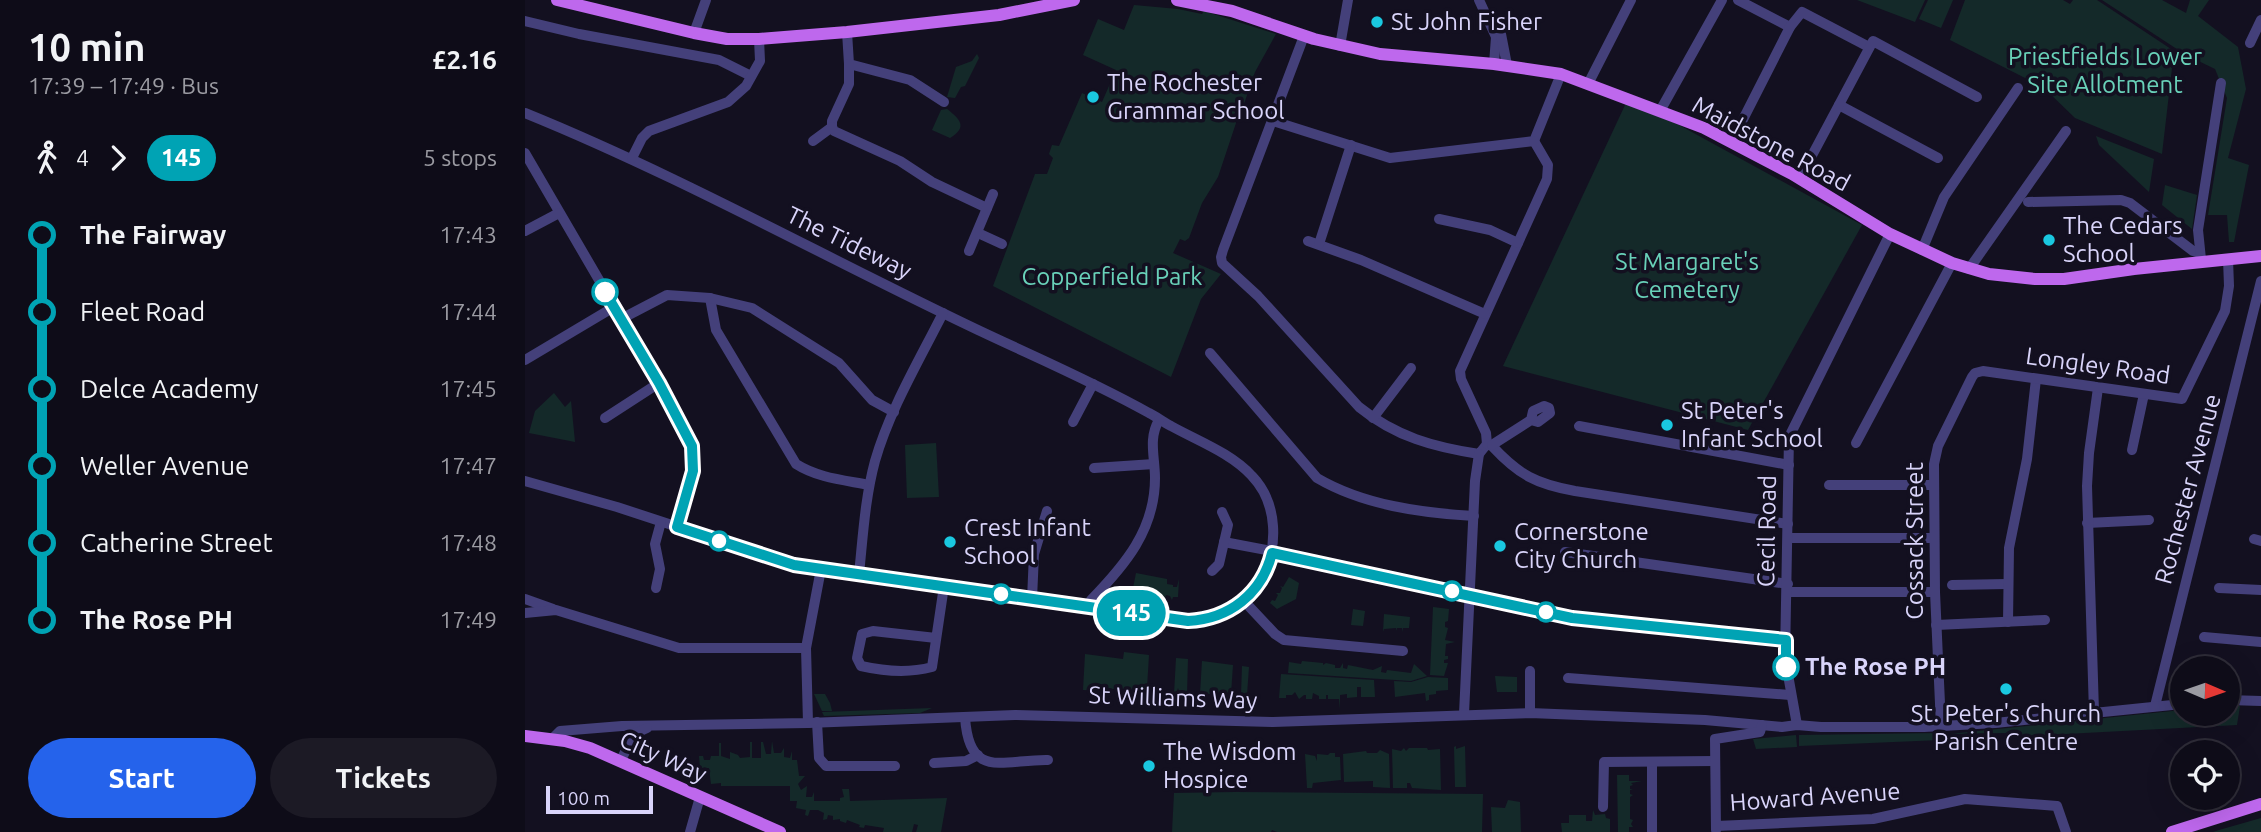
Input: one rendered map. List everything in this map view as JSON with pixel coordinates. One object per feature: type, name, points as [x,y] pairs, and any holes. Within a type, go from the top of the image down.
[{"type":"main road","points":[[557,0],[727,39],[846,32],[1004,14],[1074,0]]},
{"type":"main road","name":"Maidstone Road","points":[[1177,0],[1232,11],[1304,36],[1380,54],[1501,64],[1561,74],[1732,141],[1800,178],[1890,234],[1969,269],[2013,277],[2064,279],[2201,257],[2261,256]]},
{"type":"main road","name":"City Way","points":[[525,736],[590,748],[780,832]]},
{"type":"main road","points":[[2172,832],[2261,804]]},
{"type":"street","points":[[1340,46],[1348,0]]},
{"type":"street","points":[[1479,0],[1492,24],[1501,64]]},
{"type":"street","points":[[1588,84],[1631,0]]},
{"type":"street","points":[[1660,111],[1722,0]]},
{"type":"street","points":[[1738,0],[1790,27]]},
{"type":"street","points":[[694,33],[704,5]]},
{"type":"street","points":[[1732,141],[1790,27],[1802,12],[1977,97]]},
{"type":"street","points":[[2250,43],[2261,20]]},
{"type":"street","points":[[525,21],[579,34],[719,60],[751,76]]},
{"type":"street","points":[[846,32],[849,84],[832,121],[834,131],[900,161],[932,181],[987,208]]},
{"type":"street","points":[[1304,36],[1221,257],[1222,263],[1258,296],[1359,407],[1373,418],[1391,430],[1423,443],[1479,454]]},
{"type":"street","points":[[632,158],[642,138],[649,131],[728,102],[737,96],[760,61],[759,39]]},
{"type":"street","points":[[1800,178],[1871,44]]},
{"type":"street","points":[[849,64],[910,80],[944,102]]},
{"type":"street","points":[[1534,141],[1561,74]]},
{"type":"street","points":[[2201,257],[2198,230],[2221,83]]},
{"type":"street","points":[[1922,250],[1944,197],[2018,88]]},
{"type":"street","points":[[1839,105],[1938,158]]},
{"type":"street","name":"The Tideway","points":[[525,113],[632,158],[943,313],[1093,384],[1232,459],[1252,476],[1270,508],[1272,552]]},
{"type":"street","points":[[1273,121],[1390,158],[1534,141]]},
{"type":"street","points":[[813,141],[832,127]]},
{"type":"street","points":[[1969,269],[2066,131]]},
{"type":"street","points":[[1534,141],[1548,165],[1548,177],[1461,368],[1460,375],[1489,444],[1520,473],[1537,482],[1788,524]]},
{"type":"street","points":[[1351,145],[1313,242],[1485,314]]},
{"type":"street","points":[[525,153],[659,383],[692,446],[693,471],[677,527]]},
{"type":"street","points":[[969,251],[993,194]]},
{"type":"street","points":[[2028,202],[2130,202],[2201,257]]},
{"type":"street","points":[[525,231],[559,213]]},
{"type":"street","points":[[1439,219],[1490,230],[1518,243]]},
{"type":"street","points":[[978,233],[1002,244]]},
{"type":"street","name":"Cecil Road","points":[[1797,724],[1785,658],[1791,430],[1890,234]]},
{"type":"street","name":"Longley Road","points":[[1983,372],[2183,398],[2225,311],[2229,286],[2228,258]]},
{"type":"street","points":[[1856,443],[1952,263]]},
{"type":"street","name":"Rochester Avenue","points":[[2155,706],[2261,281]]},
{"type":"street","points":[[621,319],[667,295],[710,298],[752,308],[839,363],[872,400],[894,412]]},
{"type":"street","points":[[710,298],[716,330],[796,464],[823,477],[869,485]]},
{"type":"street","points":[[525,360],[614,307]]},
{"type":"street","points":[[859,574],[869,485],[884,435],[943,313]]},
{"type":"street","points":[[1210,353],[1317,478],[1333,488],[1398,507],[1474,516]]},
{"type":"street","points":[[1373,418],[1411,368]]},
{"type":"street","name":"Cossack Street","points":[[1941,726],[1935,592],[1934,460],[1938,446],[1972,377],[1975,373],[1983,372]]},
{"type":"street","points":[[2008,622],[2009,548],[2027,460],[2036,379]]},
{"type":"street","points":[[605,418],[659,383]]},
{"type":"street","points":[[1073,422],[1093,384]]},
{"type":"street","points":[[2094,712],[2087,523],[2088,467],[2098,388]]},
{"type":"street","points":[[2132,450],[2144,394]]},
{"type":"street","points":[[1090,607],[1091,600],[1115,575],[1142,537],[1153,500],[1152,435],[1155,417]]},
{"type":"street","points":[[1464,714],[1476,466],[1479,454],[1489,444],[1531,420]]},
{"type":"street","points":[[1579,426],[1789,465]]},
{"type":"street","points":[[1094,468],[1154,464]]},
{"type":"street","points":[[525,481],[783,562],[1188,621],[1216,617],[1244,601],[1263,577],[1272,552]]},
{"type":"street","points":[[1829,485],[1934,485]]},
{"type":"street","points":[[1033,599],[1034,554],[1047,511]]},
{"type":"street","points":[[1212,571],[1219,564],[1228,522],[1222,512]]},
{"type":"street","points":[[2087,523],[2149,520]]},
{"type":"street","points":[[656,588],[660,567],[655,545],[661,522]]},
{"type":"street","points":[[1788,538],[1934,538]]},
{"type":"street","points":[[1224,542],[1570,617],[1786,640]]},
{"type":"street","points":[[1565,552],[1787,588],[1935,592]]},
{"type":"street","points":[[821,569],[806,648],[812,723],[819,758],[825,766],[834,768],[895,766]]},
{"type":"street","points":[[1952,584],[2007,584]]},
{"type":"street","points":[[936,638],[873,631],[862,634],[857,658],[861,666],[875,670],[921,670],[932,667],[944,586]]},
{"type":"street","points":[[2219,588],[2261,590]]},
{"type":"street","points":[[525,599],[679,648],[806,648]]},
{"type":"street","points":[[1244,601],[1275,634],[1287,641],[1403,651]]},
{"type":"street","points":[[525,613],[556,610]]},
{"type":"street","points":[[1936,625],[2045,620]]},
{"type":"street","points":[[2204,637],[2261,642]]},
{"type":"street","points":[[1530,671],[1530,713]]},
{"type":"street","points":[[1568,678],[1790,695]]},
{"type":"street","points":[[2240,700],[2261,701]]},
{"type":"street","name":"St Williams Way","points":[[552,739],[559,732],[626,726],[1045,715],[1273,722],[1530,713],[1786,727],[1797,724],[1827,727],[1941,726],[2170,705]]},
{"type":"street","points":[[965,717],[968,741],[986,761],[1029,765],[1048,760]]},
{"type":"street","points":[[1716,829],[1715,739],[1759,733],[1762,725]]},
{"type":"street","points":[[626,726],[632,737]]},
{"type":"street","points":[[621,760],[632,737],[638,731],[649,727]]},
{"type":"street","points":[[590,748],[596,729]]},
{"type":"street","points":[[934,763],[966,761],[978,755]]},
{"type":"street","points":[[1603,807],[1604,762],[1715,761]]},
{"type":"street","points":[[1652,762],[1652,832]]},
{"type":"street","points":[[689,832],[700,797]]},
{"type":"street","name":"Howard Avenue","points":[[1716,829],[1871,819],[1970,799],[2057,806],[2066,832]]},
{"type":"green space","points":[[1857,0],[1925,0],[1915,22]]},
{"type":"green space","points":[[1928,0],[1953,0],[1941,28],[1919,19]]},
{"type":"green space","name":"Priestfields Lower Site Allotment","points":[[1965,0],[2063,0],[2070,4],[2073,0],[2097,0],[2174,51],[2162,154],[2075,118],[2043,87],[1950,40]]},
{"type":"green space","points":[[2102,0],[2162,0],[2186,13],[2190,0],[2209,0],[2198,16],[2238,47],[2246,89],[2228,158],[2249,165],[2234,242],[2229,242],[2227,215],[2208,215],[2227,98],[2215,69],[2186,55]]},
{"type":"green space","name":"Copperfield Park","points":[[1134,5],[1202,14],[1204,11],[1276,34],[1255,72],[1244,104],[1235,117],[1236,123],[1218,177],[1202,203],[1189,238],[1185,241],[1180,239],[1173,253],[1221,274],[1201,299],[1171,377],[993,286],[1035,174],[1047,174],[1053,158],[1049,154],[1052,145],[1059,146],[1082,93],[1102,102],[1116,70],[1083,55],[1098,19],[1124,30]]},
{"type":"green space","points":[[977,54],[979,58],[965,86],[961,87],[955,98],[947,97],[956,67],[972,61]]},
{"type":"green space","name":"St Margaret's Cemetery","points":[[1626,103],[1679,125],[1862,225],[1748,430],[1503,366]]},
{"type":"green space","points":[[947,109],[960,123],[959,130],[950,138],[932,130],[941,110]]},
{"type":"green space","points":[[2096,136],[2154,159],[2149,192],[2099,145]]},
{"type":"green space","points":[[2165,185],[2197,195],[2192,229],[2162,205]]},
{"type":"green space","points":[[554,393],[565,407],[571,401],[575,442],[529,433],[535,411]]},
{"type":"green space","points":[[936,443],[939,497],[907,498],[905,445]]},
{"type":"green space","points":[[1136,573],[1167,579],[1167,584],[1173,587],[1177,587],[1179,579],[1178,597],[1173,597],[1172,600],[1166,595],[1165,598],[1153,594],[1152,598],[1139,595],[1139,591],[1132,593]]},
{"type":"green space","points":[[1289,577],[1299,583],[1296,599],[1277,609],[1270,603],[1275,601],[1278,595],[1276,593],[1280,593],[1282,588],[1280,586],[1283,587]]},
{"type":"green space","points":[[1433,607],[1449,609],[1448,621],[1445,622],[1445,627],[1448,628],[1445,640],[1455,642],[1446,644],[1445,656],[1448,656],[1448,659],[1444,660],[1444,663],[1448,663],[1444,676],[1430,675]]},
{"type":"green space","points":[[1353,609],[1365,611],[1363,626],[1351,625]]},
{"type":"green space","points":[[1384,614],[1410,617],[1409,628],[1403,628],[1402,632],[1402,628],[1397,628],[1396,631],[1396,628],[1384,629],[1383,632]]},
{"type":"green space","points":[[1124,652],[1149,655],[1147,688],[1142,688],[1141,691],[1141,688],[1135,688],[1135,691],[1116,688],[1108,691],[1083,690],[1085,654],[1123,659]]},
{"type":"green space","points":[[1176,658],[1188,659],[1187,694],[1181,690],[1180,694],[1178,688],[1174,694]]},
{"type":"green space","points":[[1202,661],[1233,665],[1231,694],[1200,694]]},
{"type":"green space","points":[[1302,661],[1323,665],[1326,663],[1335,665],[1335,668],[1340,668],[1343,663],[1343,668],[1347,669],[1348,665],[1373,670],[1382,666],[1381,672],[1386,673],[1387,670],[1411,673],[1414,664],[1427,676],[1411,681],[1288,673],[1289,662],[1301,664]]},
{"type":"green space","points":[[1242,666],[1249,667],[1247,695],[1241,695]]},
{"type":"green space","points":[[1281,674],[1374,680],[1375,697],[1361,697],[1361,687],[1357,687],[1357,697],[1347,698],[1347,694],[1340,695],[1340,709],[1339,699],[1328,699],[1328,695],[1326,699],[1319,699],[1319,696],[1313,693],[1312,699],[1306,699],[1304,695],[1299,699],[1295,692],[1286,695],[1286,698],[1279,698]]},
{"type":"green space","points":[[1495,676],[1517,677],[1517,692],[1497,692]]},
{"type":"green space","points":[[1428,677],[1448,678],[1448,690],[1436,691],[1436,694],[1429,695],[1429,700],[1426,701],[1425,693],[1395,697],[1394,681],[1411,682]]},
{"type":"green space","points":[[814,694],[825,694],[832,711],[822,711]]},
{"type":"green space","points":[[932,708],[920,713],[824,716],[822,712]]},
{"type":"green space","points":[[2170,711],[2170,726],[2218,726],[2007,737],[2006,733],[1949,734]]},
{"type":"green space","points":[[1939,733],[1941,740],[1799,746],[1799,735]]},
{"type":"green space","points":[[1796,735],[1797,747],[1756,749],[1753,739]]},
{"type":"green space","points":[[772,741],[774,753],[781,753],[784,748],[784,757],[790,758],[792,751],[792,760],[797,760],[799,776],[805,776],[798,784],[801,790],[807,786],[806,797],[812,797],[814,792],[814,801],[840,801],[840,798],[844,797],[842,789],[849,789],[850,801],[947,798],[941,832],[916,832],[918,825],[914,824],[912,832],[883,832],[884,828],[865,825],[864,828],[859,827],[860,825],[847,820],[846,823],[840,819],[833,820],[833,816],[828,815],[827,819],[823,820],[824,813],[818,810],[810,810],[808,816],[805,815],[806,810],[796,808],[797,801],[790,801],[790,786],[711,784],[709,768],[700,768],[699,756],[710,760],[711,756],[719,756],[719,743],[721,756],[730,759],[730,752],[740,758],[750,757],[752,742],[752,758],[761,758],[761,742],[766,754],[771,754]]},
{"type":"green space","points":[[1456,746],[1456,749],[1465,746],[1466,787],[1455,787]]},
{"type":"green space","points":[[1404,748],[1406,751],[1409,748],[1440,749],[1441,790],[1412,788],[1410,783],[1407,783],[1407,788],[1393,788],[1392,749],[1401,751]]},
{"type":"green space","points":[[1380,750],[1389,754],[1390,788],[1373,787],[1373,781],[1344,782],[1343,754],[1366,751],[1377,753]]},
{"type":"green space","points":[[1330,753],[1340,757],[1341,780],[1313,783],[1312,788],[1307,788],[1305,754],[1315,756],[1317,761],[1317,754]]},
{"type":"green space","points":[[1617,775],[1629,775],[1629,781],[1642,781],[1631,783],[1633,785],[1630,786],[1630,789],[1633,789],[1630,790],[1633,795],[1630,797],[1630,819],[1633,820],[1633,827],[1629,827],[1629,832],[1618,832]]},
{"type":"green space","points":[[1174,793],[1483,794],[1482,832],[1172,832]]},
{"type":"green space","points":[[1508,800],[1520,802],[1521,832],[1492,832],[1491,807],[1505,808]]},
{"type":"green space","points":[[1593,810],[1595,815],[1605,814],[1606,818],[1610,819],[1610,832],[1562,832],[1561,823],[1569,823],[1569,815],[1586,815],[1586,821],[1592,821]]},
{"type":"green space","points":[[2261,818],[2261,832],[2213,832],[2219,830]]},
{"type":"bus line","name":"145","points":[[605,292],[659,383],[692,446],[693,471],[677,527],[780,561],[1188,621],[1216,617],[1244,601],[1263,577],[1272,553],[1572,618],[1786,640],[1786,667]]},
{"type":"place","name":"St John Fisher","points":[[1377,22]]},
{"type":"place","name":"The Rochester Grammar School","points":[[1093,97]]},
{"type":"place","name":"The Cedars School","points":[[2049,240]]},
{"type":"place","name":"St Peter's Infant School","points":[[1667,425]]},
{"type":"place","name":"Crest Infant School","points":[[950,542]]},
{"type":"place","name":"Cornerstone City Church","points":[[1500,546]]},
{"type":"place","name":"The Rose PH","points":[[1786,667]]},
{"type":"place","name":"St. Peter's Church Parish Centre","points":[[2006,689]]},
{"type":"place","name":"The Wisdom Hospice","points":[[1149,766]]}]
